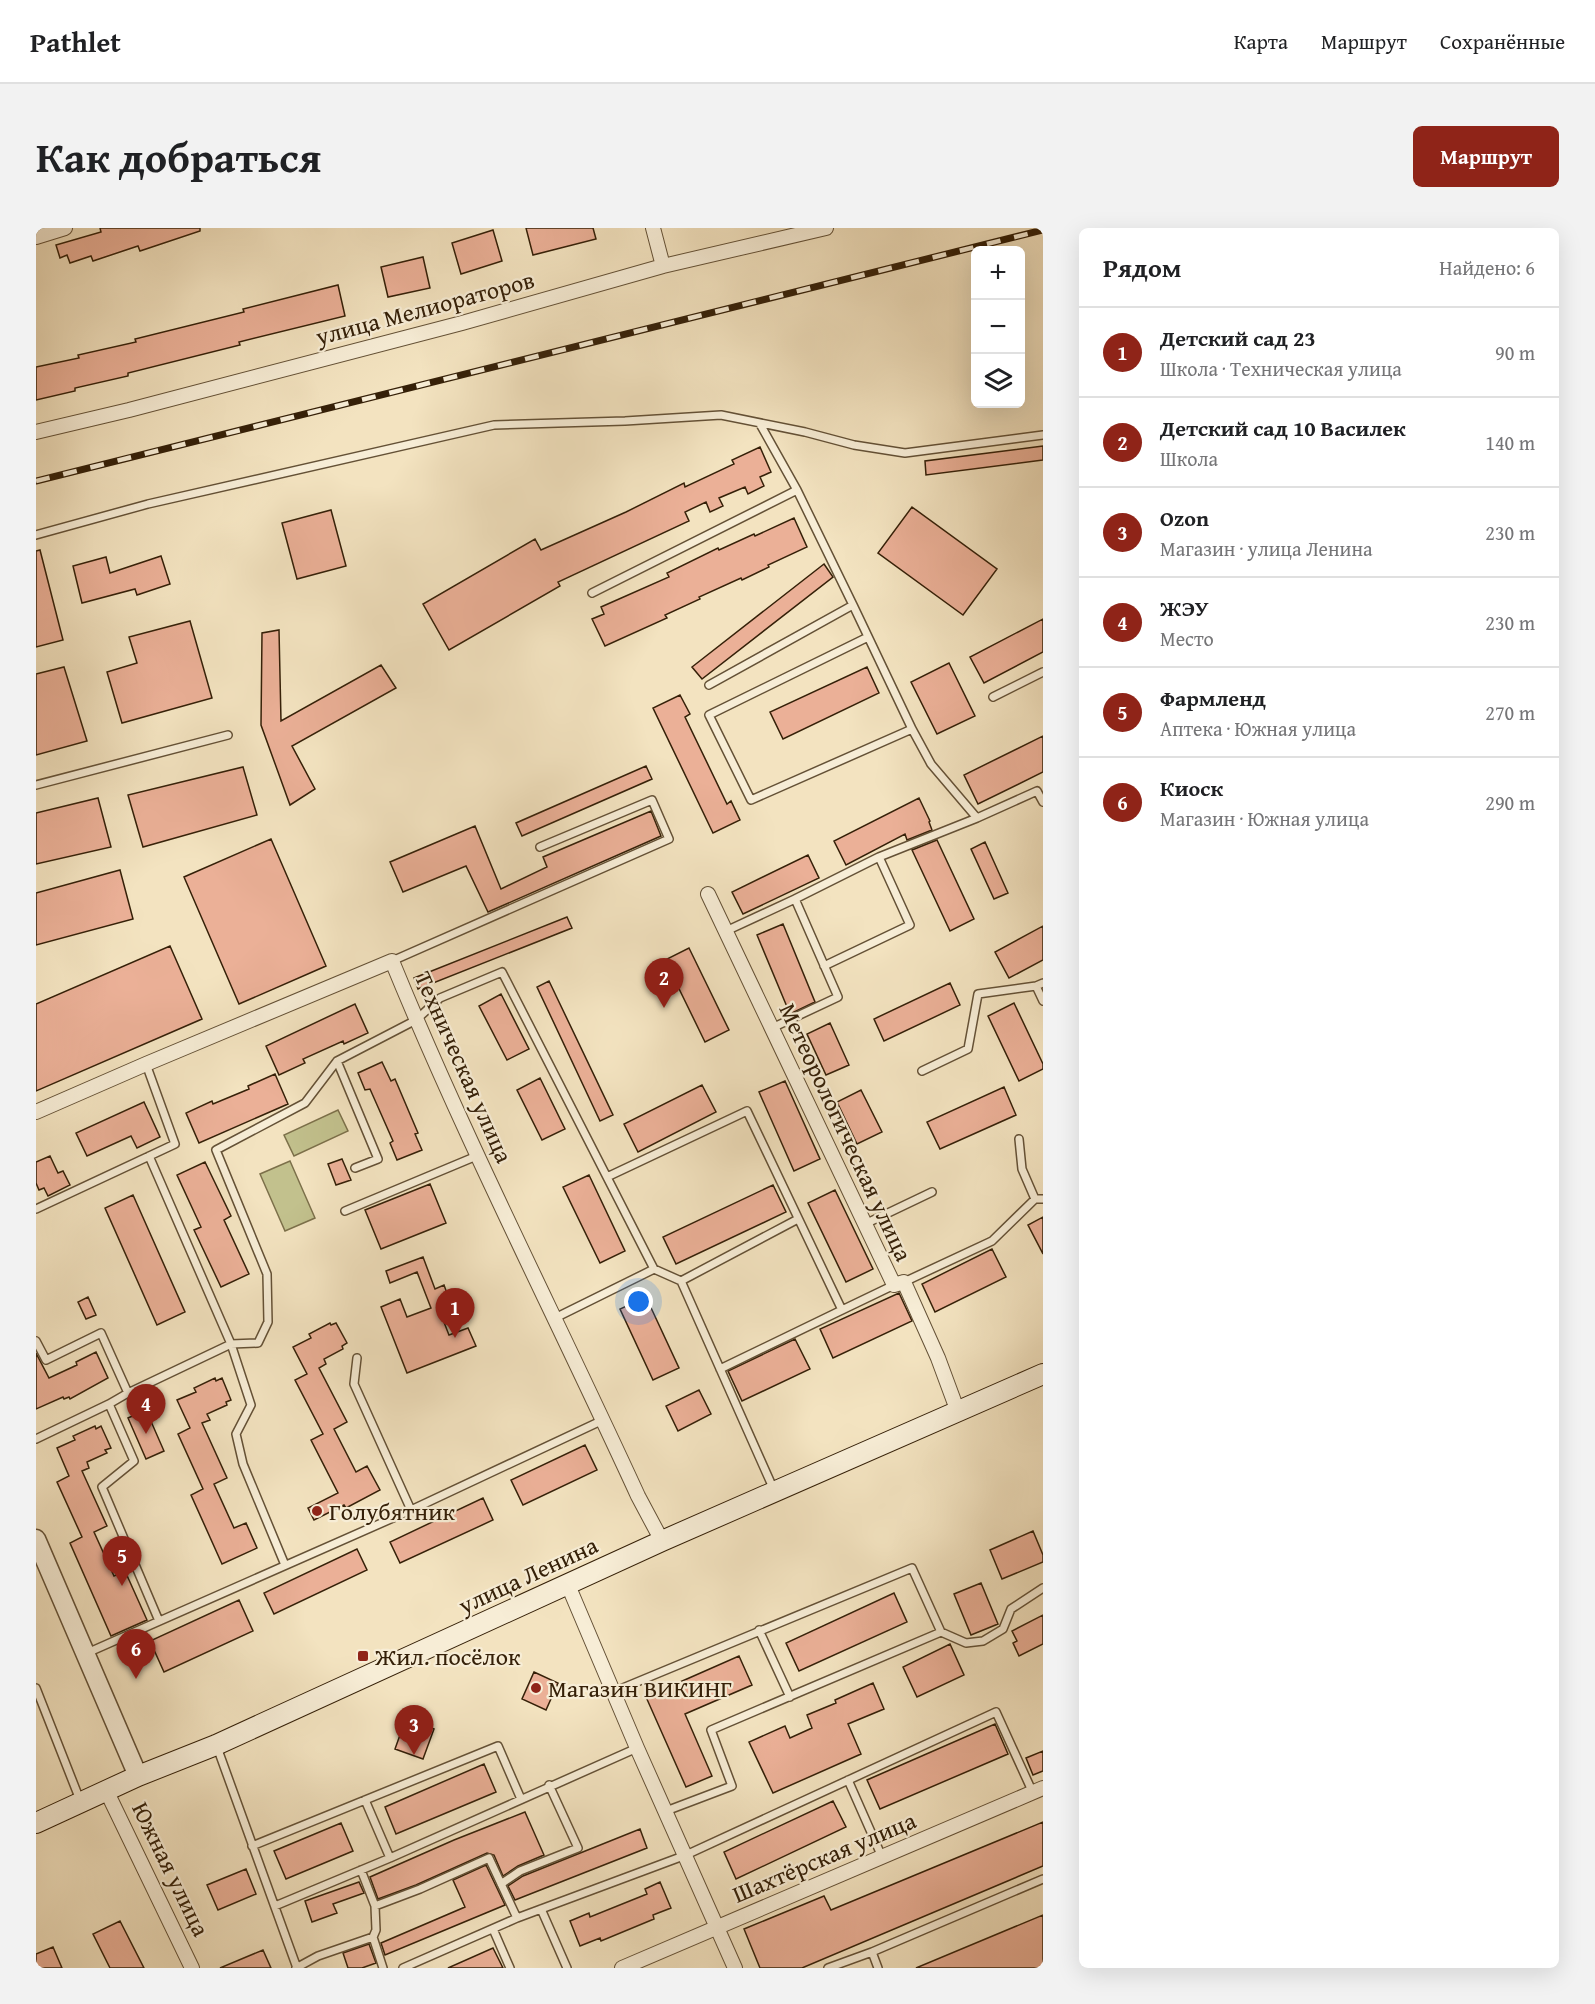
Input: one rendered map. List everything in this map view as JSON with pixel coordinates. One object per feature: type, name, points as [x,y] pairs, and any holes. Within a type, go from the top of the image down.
[{"type":"main road","name":"улица Ленина","points":[[36,1823],[138,1776],[216,1745],[662,1541],[1043,1374]]},
{"type":"street","points":[[36,237],[65,228]]},
{"type":"street","points":[[653,228],[663,266]]},
{"type":"street","name":"улица Мелиораторов","points":[[36,432],[462,323],[663,266],[826,228]]},
{"type":"street","name":"Метеорологическая улица","points":[[708,894],[865,1224],[938,1358],[958,1412]]},
{"type":"street","name":"Техническая улица","points":[[36,1112],[392,961],[416,1020],[638,1496],[662,1541]]},
{"type":"street","name":"Южная улица","points":[[36,1539],[138,1776]]},
{"type":"street","points":[[568,1585],[637,1748],[735,1968]]},
{"type":"street","name":"Южная улица","points":[[106,1790],[192,1968]]},
{"type":"street","name":"Шахтёрская улица","points":[[622,1968],[1038,1790]]},
{"type":"lane","points":[[36,535],[148,504],[494,425],[721,415],[805,432],[854,445],[905,453],[1043,435]]},
{"type":"lane","points":[[760,424],[853,604],[912,729],[932,764],[977,818]]},
{"type":"lane","points":[[592,593],[796,490]]},
{"type":"lane","points":[[709,685],[853,604]]},
{"type":"lane","points":[[868,637],[709,715],[751,800],[912,729]]},
{"type":"lane","points":[[993,697],[1043,672]]},
{"type":"lane","points":[[36,785],[228,735]]},
{"type":"lane","points":[[726,931],[879,856],[977,818],[1040,789],[1043,802]]},
{"type":"lane","points":[[392,961],[669,839],[652,800],[540,847]]},
{"type":"lane","points":[[824,966],[910,925],[879,856]]},
{"type":"lane","points":[[772,1028],[838,997],[795,899]]},
{"type":"lane","points":[[36,1439],[231,1344],[258,1343],[268,1322],[267,1274],[216,1149],[305,1102],[337,1061],[416,1020],[440,998],[501,972],[654,1269],[681,1281],[775,1492]]},
{"type":"lane","points":[[922,1071],[968,1049],[978,994],[1040,985],[1043,1001]]},
{"type":"lane","points":[[337,1061],[378,1159],[355,1168]]},
{"type":"lane","points":[[36,1209],[175,1144],[146,1064]]},
{"type":"lane","points":[[607,1177],[747,1111],[842,1310]]},
{"type":"lane","points":[[720,1369],[992,1241],[1039,1199],[1022,1169],[1019,1139]]},
{"type":"lane","points":[[345,1211],[479,1155]]},
{"type":"lane","points":[[149,1156],[231,1344],[251,1405],[236,1434],[243,1464],[285,1565]]},
{"type":"lane","points":[[865,1224],[932,1192]]},
{"type":"lane","points":[[681,1281],[798,1219]]},
{"type":"lane","points":[[555,1318],[654,1269]]},
{"type":"lane","points":[[36,1341],[46,1360],[101,1333],[128,1393]]},
{"type":"lane","points":[[357,1358],[354,1384],[411,1510]]},
{"type":"lane","points":[[109,1404],[134,1461],[102,1487],[159,1621]]},
{"type":"lane","points":[[85,1654],[411,1510],[603,1420]]},
{"type":"lane","points":[[613,1692],[912,1568],[941,1632],[966,1643],[983,1641],[1003,1629],[1011,1609],[1043,1588]]},
{"type":"lane","points":[[759,1630],[790,1696]]},
{"type":"lane","points":[[666,1811],[732,1786],[711,1730],[941,1632]]},
{"type":"lane","points":[[36,1688],[81,1802]]},
{"type":"lane","points":[[403,1968],[517,1918],[686,1854],[996,1712],[1038,1790]]},
{"type":"lane","points":[[216,1745],[297,1968],[318,1956],[374,1936]]},
{"type":"lane","points":[[252,1846],[498,1746],[521,1799]]},
{"type":"lane","points":[[275,1906],[390,1858],[549,1785],[637,1748]]},
{"type":"lane","points":[[848,1780],[882,1857]]},
{"type":"lane","points":[[501,1884],[520,1870],[578,1848],[549,1785]]},
{"type":"lane","points":[[365,1800],[390,1858]]},
{"type":"lane","points":[[375,1906],[489,1858],[517,1918]]},
{"type":"lane","points":[[361,1870],[375,1906],[374,1936],[383,1968]]},
{"type":"lane","points":[[828,1968],[872,1952],[1043,1879]]},
{"type":"lane","points":[[541,1909],[567,1968]]},
{"type":"lane","points":[[493,1929],[510,1968]]},
{"type":"lane","points":[[872,1952],[878,1968]]},
{"type":"shaded area","points":[[338,1110],[348,1131],[294,1156],[284,1135]]},
{"type":"shaded area","points":[[290,1161],[315,1218],[285,1231],[260,1174]]},
{"type":"building","points":[[100,228],[200,228],[200,231],[140,251],[138,246],[93,261],[91,256],[70,263],[67,255],[60,258],[56,245],[101,232]]},
{"type":"building","points":[[526,228],[593,228],[596,239],[533,255]]},
{"type":"building","points":[[493,230],[502,261],[461,274],[452,243]]},
{"type":"building","points":[[423,257],[430,288],[388,297],[381,267]]},
{"type":"building","points":[[338,285],[345,316],[239,342],[240,345],[128,373],[128,376],[36,400],[36,367],[79,358],[78,355],[136,342],[135,339],[244,312],[243,309]]},
{"type":"building","points":[[1043,446],[1043,460],[926,475],[925,461]]},
{"type":"building","points":[[760,447],[771,472],[760,477],[764,486],[748,494],[745,487],[719,498],[723,506],[710,512],[706,502],[685,512],[689,521],[558,582],[560,586],[449,650],[423,604],[535,539],[541,550],[684,483],[685,487],[734,464],[732,460]]},
{"type":"building","points":[[912,507],[997,569],[963,615],[878,553]]},
{"type":"building","points":[[331,510],[346,566],[297,579],[282,523]]},
{"type":"building","points":[[794,518],[807,547],[742,580],[741,578],[699,597],[700,599],[665,615],[667,618],[605,646],[592,619],[604,614],[601,607],[669,577],[667,573],[718,548],[719,550],[754,534],[755,536]]},
{"type":"building","points":[[40,550],[63,640],[36,647],[36,551]]},
{"type":"building","points":[[161,556],[170,584],[137,595],[135,589],[82,603],[73,566],[106,557],[110,573]]},
{"type":"building","points":[[824,564],[833,577],[702,679],[692,667]]},
{"type":"building","points":[[1043,619],[1043,652],[984,683],[970,657]]},
{"type":"building","points":[[190,621],[212,698],[122,723],[107,672],[137,663],[129,637]]},
{"type":"building","points":[[279,630],[281,721],[381,665],[396,688],[292,746],[315,789],[290,805],[261,725],[262,633]]},
{"type":"building","points":[[949,663],[975,716],[937,734],[911,682]]},
{"type":"building","points":[[64,667],[87,741],[36,755],[36,674]]},
{"type":"building","points":[[867,667],[879,693],[783,739],[770,712]]},
{"type":"building","points":[[680,695],[690,714],[685,717],[727,804],[731,801],[740,820],[713,833],[653,708]]},
{"type":"building","points":[[1043,736],[1043,772],[978,804],[964,775]]},
{"type":"building","points":[[646,766],[652,779],[522,836],[516,823]]},
{"type":"building","points":[[243,767],[257,815],[143,847],[128,795]]},
{"type":"building","points":[[98,798],[111,847],[36,864],[36,813]]},
{"type":"building","points":[[919,798],[932,830],[907,840],[905,834],[846,865],[834,841]]},
{"type":"building","points":[[651,811],[661,836],[488,912],[466,866],[403,892],[390,862],[475,826],[501,889],[547,867],[543,857]]},
{"type":"building","points":[[271,839],[326,966],[239,1004],[184,877]]},
{"type":"building","points":[[937,840],[974,919],[950,931],[912,850]]},
{"type":"building","points":[[985,842],[1008,893],[994,899],[971,849]]},
{"type":"building","points":[[808,855],[819,878],[743,914],[732,892]]},
{"type":"building","points":[[120,870],[133,919],[36,945],[36,893]]},
{"type":"building","points":[[567,917],[572,928],[418,989],[414,978]]},
{"type":"building","points":[[783,924],[815,1002],[790,1014],[757,935]]},
{"type":"building","points":[[1043,926],[1043,960],[1009,978],[995,952]]},
{"type":"building","points":[[170,946],[202,1019],[36,1091],[36,1004]]},
{"type":"building","points":[[689,948],[729,1030],[705,1042],[665,960]]},
{"type":"building","points":[[549,981],[613,1115],[600,1121],[537,987]]},
{"type":"building","points":[[950,983],[960,1005],[884,1041],[874,1019]]},
{"type":"building","points":[[501,994],[529,1049],[507,1060],[479,1006]]},
{"type":"building","points":[[1014,1003],[1043,1064],[1043,1069],[1019,1081],[988,1016]]},
{"type":"building","points":[[355,1004],[368,1033],[344,1044],[343,1041],[303,1059],[305,1063],[279,1075],[266,1046]]},
{"type":"building","points":[[830,1023],[849,1065],[826,1075],[807,1034]]},
{"type":"building","points":[[382,1062],[391,1081],[395,1079],[418,1133],[415,1134],[422,1150],[397,1160],[390,1143],[393,1141],[370,1089],[365,1090],[358,1073]]},
{"type":"building","points":[[275,1074],[288,1104],[199,1143],[186,1113],[212,1101],[213,1104],[249,1089],[248,1086]]},
{"type":"building","points":[[540,1078],[565,1129],[542,1140],[517,1090]]},
{"type":"building","points":[[785,1081],[820,1159],[794,1171],[759,1092]]},
{"type":"building","points":[[702,1085],[716,1112],[638,1152],[624,1124]]},
{"type":"building","points":[[1004,1087],[1016,1115],[940,1149],[927,1122]]},
{"type":"building","points":[[861,1090],[882,1132],[857,1144],[837,1102]]},
{"type":"building","points":[[144,1102],[160,1137],[137,1148],[131,1136],[87,1156],[76,1133]]},
{"type":"building","points":[[50,1156],[58,1173],[63,1171],[70,1185],[48,1196],[44,1188],[39,1190],[36,1183],[36,1162]]},
{"type":"building","points":[[342,1159],[351,1180],[336,1185],[328,1164]]},
{"type":"building","points":[[205,1162],[231,1216],[224,1220],[249,1274],[221,1287],[194,1230],[201,1227],[177,1175]]},
{"type":"building","points":[[589,1175],[625,1251],[600,1263],[563,1187]]},
{"type":"building","points":[[430,1184],[446,1223],[381,1249],[365,1210]]},
{"type":"building","points":[[773,1185],[786,1212],[676,1264],[663,1237]]},
{"type":"building","points":[[835,1190],[873,1269],[846,1282],[808,1203]]},
{"type":"building","points":[[133,1195],[185,1312],[157,1325],[105,1208]]},
{"type":"building","points":[[1043,1217],[1043,1254],[1028,1225]]},
{"type":"building","points":[[992,1249],[1006,1277],[935,1312],[922,1284]]},
{"type":"building","points":[[423,1257],[435,1289],[444,1285],[452,1307],[440,1312],[449,1335],[468,1328],[476,1346],[407,1373],[381,1307],[400,1299],[407,1317],[431,1308],[417,1272],[390,1283],[386,1271]]},
{"type":"building","points":[[899,1293],[912,1321],[833,1358],[820,1329]]},
{"type":"building","points":[[88,1297],[96,1315],[86,1319],[78,1302]]},
{"type":"building","points":[[646,1297],[679,1368],[653,1380],[620,1309]]},
{"type":"building","points":[[330,1323],[331,1325],[336,1323],[347,1343],[342,1346],[343,1349],[324,1359],[326,1364],[319,1368],[347,1422],[334,1429],[356,1472],[367,1466],[380,1490],[346,1508],[344,1505],[314,1520],[308,1508],[338,1493],[311,1440],[323,1434],[295,1380],[307,1374],[293,1347],[311,1338],[309,1334]]},
{"type":"building","points":[[795,1339],[810,1369],[742,1401],[728,1371]]},
{"type":"building","points":[[96,1352],[108,1378],[70,1399],[63,1397],[36,1409],[36,1353],[49,1378],[77,1365],[76,1362]]},
{"type":"building","points":[[215,1378],[216,1381],[222,1378],[231,1400],[226,1402],[227,1405],[207,1414],[210,1420],[202,1423],[227,1478],[214,1484],[234,1528],[246,1523],[257,1548],[222,1564],[191,1495],[203,1489],[178,1434],[190,1428],[177,1400],[196,1392],[194,1388]]},
{"type":"building","points":[[699,1390],[711,1414],[678,1431],[666,1406]]},
{"type":"building","points":[[146,1410],[164,1451],[146,1459],[128,1418]]},
{"type":"building","points":[[95,1426],[96,1429],[101,1426],[111,1448],[105,1450],[107,1453],[87,1462],[89,1468],[82,1471],[107,1526],[94,1532],[114,1576],[125,1571],[147,1620],[111,1636],[70,1543],[82,1537],[57,1482],[69,1476],[57,1448],[75,1440],[73,1436]]},
{"type":"building","points":[[585,1445],[597,1470],[523,1505],[511,1480]]},
{"type":"building","points":[[483,1498],[493,1520],[400,1563],[390,1542]]},
{"type":"building","points":[[1033,1531],[1043,1555],[1043,1562],[1002,1579],[990,1550]]},
{"type":"building","points":[[357,1549],[367,1570],[274,1614],[264,1593]]},
{"type":"building","points":[[981,1583],[998,1624],[971,1635],[954,1594]]},
{"type":"building","points":[[894,1593],[907,1622],[799,1671],[786,1643]]},
{"type":"building","points":[[239,1600],[253,1631],[164,1672],[150,1641]]},
{"type":"building","points":[[1043,1615],[1043,1644],[1019,1656],[1013,1643],[1017,1641],[1012,1631]]},
{"type":"building","points":[[950,1644],[964,1675],[917,1697],[903,1667]]},
{"type":"building","points":[[739,1656],[752,1685],[685,1714],[712,1776],[686,1787],[646,1697]]},
{"type":"building","points":[[534,1672],[558,1683],[546,1710],[522,1699]]},
{"type":"building","points":[[873,1683],[884,1709],[848,1724],[861,1754],[773,1793],[749,1742],[785,1726],[790,1738],[812,1728],[807,1715],[836,1703],[835,1700]]},
{"type":"building","points":[[406,1718],[434,1729],[423,1759],[395,1749]]},
{"type":"building","points":[[995,1724],[1008,1754],[880,1809],[867,1780]]},
{"type":"building","points":[[1043,1751],[1043,1771],[1033,1775],[1026,1758]]},
{"type":"building","points":[[484,1764],[496,1792],[396,1834],[385,1807]]},
{"type":"building","points":[[833,1801],[846,1827],[736,1879],[724,1852]]},
{"type":"building","points":[[525,1812],[544,1855],[518,1866],[503,1876],[494,1855],[487,1853],[416,1885],[378,1899],[370,1877]]},
{"type":"building","points":[[1043,1822],[1043,1866],[802,1968],[760,1968],[744,1929],[824,1896],[831,1910]]},
{"type":"building","points":[[341,1823],[353,1851],[286,1879],[274,1851]]},
{"type":"building","points":[[640,1829],[647,1848],[515,1900],[508,1886],[523,1876]]},
{"type":"building","points":[[486,1865],[505,1905],[385,1955],[381,1943],[465,1907],[453,1880]]},
{"type":"building","points":[[246,1869],[256,1894],[218,1910],[207,1885]]},
{"type":"building","points":[[359,1882],[364,1893],[333,1904],[337,1913],[312,1922],[305,1901]]},
{"type":"building","points":[[660,1882],[671,1908],[653,1915],[654,1919],[601,1941],[600,1938],[580,1946],[570,1921],[589,1913],[590,1917],[647,1894],[645,1889]]},
{"type":"building","points":[[1043,1915],[1043,1968],[916,1968]]},
{"type":"building","points":[[120,1921],[144,1968],[110,1968],[93,1934]]},
{"type":"building","points":[[369,1944],[376,1963],[362,1968],[348,1968],[343,1953]]},
{"type":"building","points":[[53,1947],[62,1968],[36,1968],[36,1954]]},
{"type":"building","points":[[493,1948],[503,1968],[448,1968]]},
{"type":"building","points":[[263,1950],[271,1968],[220,1968]]},
{"type":"railway","points":[[36,481],[1043,230]]},
{"type":"place","name":"Детский сад 10 Василек","points":[[664,1008]]},
{"type":"place","name":"Детский сад 23","points":[[455,1338]]},
{"type":"place","name":"ЖЭУ","points":[[146,1434]]},
{"type":"place","name":"Голубятник","points":[[317,1511]]},
{"type":"place","name":"Фармленд","points":[[122,1586]]},
{"type":"place","name":"Жил. посёлок","points":[[363,1656]]},
{"type":"place","name":"Киоск","points":[[136,1679]]},
{"type":"place","name":"Магазин ВИКИНГ","points":[[536,1688]]},
{"type":"place","name":"Ozon","points":[[414,1755]]}]
